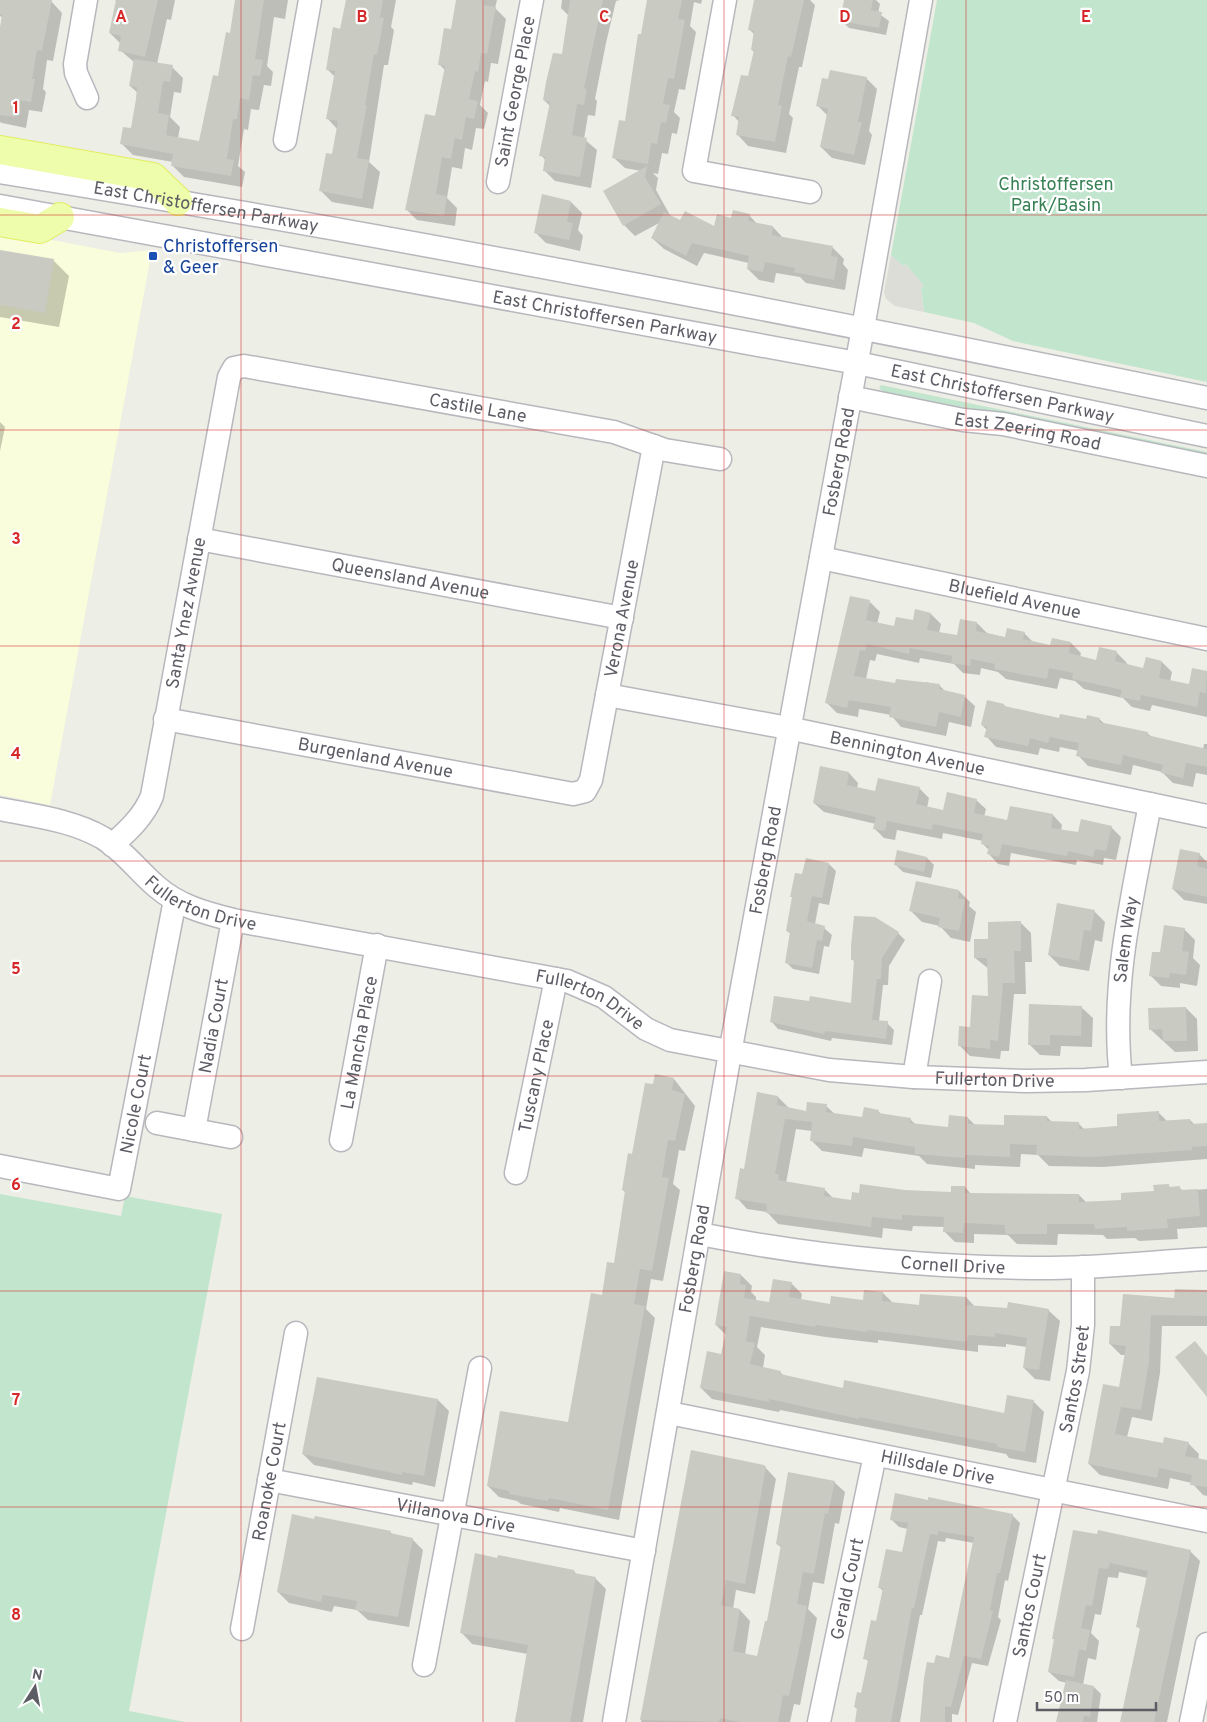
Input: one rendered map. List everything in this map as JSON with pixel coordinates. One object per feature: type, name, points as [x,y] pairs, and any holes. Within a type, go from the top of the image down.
[{"type":"main road","points":[[0,150],[152,177],[178,201]]},
{"type":"main road","points":[[0,222],[40,229],[60,217]]},
{"type":"street","points":[[86,0],[75,64],[76,73],[86,98]]},
{"type":"street","points":[[285,140],[310,0]]},
{"type":"street","name":"Saint George Place","points":[[498,182],[532,0]]},
{"type":"street","points":[[725,0],[694,170],[810,192]]},
{"type":"street","name":"Fosberg Road","points":[[614,1722],[730,1053],[788,728],[857,363],[921,0]]},
{"type":"street","name":"East Christoffersen Parkway","points":[[0,172],[178,201],[863,328],[1207,398]]},
{"type":"street","name":"East Christoffersen Parkway","points":[[0,206],[857,363],[1207,436]]},
{"type":"street","name":"Castile Lane","points":[[234,368],[244,366],[614,432],[654,446],[720,459]]},
{"type":"street","name":"Santa Ynez Avenue","points":[[112,844],[135,823],[149,803],[229,377],[234,368]]},
{"type":"street","name":"East Zeering Road","points":[[850,397],[972,422],[1003,424],[1207,466]]},
{"type":"street","name":"Verona Avenue","points":[[585,791],[591,780],[654,446]]},
{"type":"street","name":"Queensland Avenue","points":[[199,540],[622,618]]},
{"type":"street","name":"Bluefield Avenue","points":[[821,558],[1207,640]]},
{"type":"street","name":"Bennington Avenue","points":[[607,695],[788,728],[1207,816]]},
{"type":"street","name":"Burgenland Avenue","points":[[166,719],[572,794],[585,791]]},
{"type":"street","name":"Salem Way","points":[[1121,1078],[1118,1012],[1121,960],[1150,804]]},
{"type":"street","name":"Fullerton Drive","points":[[0,810],[70,824],[90,832],[112,844],[156,887],[175,900],[204,913],[233,920],[556,979],[587,988],[604,997],[638,1023],[662,1037],[730,1053],[829,1070],[914,1077],[1026,1081],[1121,1078],[1207,1072]]},
{"type":"street","name":"Nicole Court","points":[[0,1166],[119,1189],[175,900]]},
{"type":"street","name":"Nadia Court","points":[[194,1130],[233,920]]},
{"type":"street","name":"La Mancha Place","points":[[341,1140],[377,945]]},
{"type":"street","name":"Tuscany Place","points":[[516,1173],[556,979]]},
{"type":"street","points":[[914,1077],[930,981]]},
{"type":"street","points":[[156,1123],[231,1138]]},
{"type":"street","name":"Cornell Drive","points":[[700,1234],[825,1256],[881,1262],[991,1267],[1082,1267],[1207,1259]]},
{"type":"street","name":"Santos Street","points":[[1052,1490],[1081,1353],[1084,1312],[1082,1267]]},
{"type":"street","name":"Roanoke Court","points":[[242,1629],[296,1333]]},
{"type":"street","points":[[424,1665],[480,1368]]},
{"type":"street","name":"Hillsdale Drive","points":[[669,1413],[1207,1521]]},
{"type":"street","name":"Gerald Court","points":[[819,1722],[875,1455]]},
{"type":"street","name":"Villanova Drive","points":[[269,1480],[644,1551]]},
{"type":"street","name":"Santos Court","points":[[1005,1722],[1052,1490]]},
{"type":"street","points":[[1191,1722],[1207,1644]]},
{"type":"shaded area","points":[[0,230],[120,253],[152,250],[50,805],[0,795]]},
{"type":"shaded area","points":[[891,255],[903,266],[906,264],[924,286],[921,289],[924,312],[895,306],[886,299],[884,292]]},
{"type":"green space","name":"Christoffersen Park/Basin","points":[[937,0],[1207,0],[1207,382],[1013,341],[974,323],[924,312],[921,288],[924,286],[906,264],[903,266],[891,255]]},
{"type":"green space","points":[[881,385],[1207,452],[1207,456],[958,412],[888,396],[879,388]]},
{"type":"green space","points":[[0,1194],[121,1216],[125,1196],[222,1214],[129,1711],[185,1722],[0,1722]]},
{"type":"building","points":[[0,0],[52,0],[42,51],[37,50],[32,79],[35,79],[31,102],[18,100],[15,117],[0,115],[0,27],[2,15],[0,14]]},
{"type":"building","points":[[116,0],[158,0],[145,57],[118,51],[121,36],[109,33]]},
{"type":"building","points":[[235,0],[264,0],[255,59],[263,60],[260,76],[253,75],[249,100],[240,98],[237,119],[233,119],[227,159],[234,160],[231,176],[171,166],[173,154],[120,144],[123,127],[131,128],[136,99],[137,87],[129,86],[134,59],[173,65],[170,82],[163,81],[158,113],[169,115],[166,135],[199,141],[213,75],[218,76],[226,32],[230,33]]},
{"type":"building","points":[[346,0],[383,0],[380,17],[384,18],[377,55],[374,54],[357,158],[369,160],[362,199],[319,191],[326,153],[332,154],[338,121],[326,119],[335,71],[326,70],[333,27],[340,29]]},
{"type":"building","points":[[456,0],[484,0],[484,5],[496,7],[487,54],[481,53],[478,72],[475,71],[469,99],[478,101],[474,119],[466,117],[462,140],[455,138],[451,159],[442,157],[436,194],[447,196],[444,216],[405,210],[425,114],[435,116],[445,66],[438,65],[444,28],[451,29]]},
{"type":"building","points":[[570,0],[603,0],[584,88],[587,89],[584,105],[577,104],[572,135],[587,138],[580,177],[543,171],[545,157],[539,156],[550,102],[543,100],[546,82],[553,53],[562,54]]},
{"type":"building","points":[[647,0],[682,0],[678,19],[685,20],[674,79],[668,78],[663,104],[670,105],[666,123],[661,122],[657,144],[651,143],[648,164],[612,158],[619,120],[625,121],[638,34],[641,34]]},
{"type":"building","points":[[754,0],[804,0],[791,57],[788,56],[778,105],[782,106],[775,142],[736,135],[739,117],[731,116],[741,75],[748,76],[754,50],[751,50],[754,31],[748,30]]},
{"type":"building","points":[[844,0],[873,0],[871,10],[882,12],[879,28],[840,21]]},
{"type":"building","points":[[830,70],[867,77],[858,122],[862,122],[854,155],[820,147],[828,109],[816,106],[822,78],[828,79]]},
{"type":"building","points":[[647,166],[645,177],[661,204],[623,226],[603,191]]},
{"type":"building","points":[[542,194],[571,201],[567,222],[573,223],[569,240],[534,233]]},
{"type":"building","points":[[733,210],[750,214],[748,221],[773,226],[772,235],[833,246],[831,256],[838,257],[834,280],[794,272],[795,268],[765,262],[763,272],[747,269],[749,256],[692,243],[686,256],[651,238],[664,212],[680,220],[685,211],[714,226],[717,214],[731,218]]},
{"type":"building","points":[[0,250],[54,259],[45,313],[0,305]]},
{"type":"building","points":[[850,596],[870,600],[866,620],[894,626],[896,617],[913,620],[915,609],[931,613],[927,630],[957,635],[960,619],[977,622],[976,631],[1005,637],[1007,628],[1025,632],[1023,639],[1050,645],[1052,638],[1071,642],[1069,653],[1096,660],[1099,647],[1117,651],[1115,661],[1143,668],[1146,657],[1162,661],[1159,678],[1189,684],[1192,668],[1207,671],[1206,693],[1200,692],[1197,707],[1141,695],[1140,701],[1120,697],[1122,690],[1072,679],[1073,673],[1049,668],[1047,679],[994,669],[995,664],[971,659],[970,666],[951,663],[952,656],[910,648],[909,654],[867,644],[865,651],[860,650],[854,676],[895,683],[896,679],[940,684],[939,689],[965,695],[961,717],[939,712],[936,727],[889,717],[891,707],[849,700],[847,708],[825,703]]},
{"type":"building","points":[[987,700],[1004,704],[1004,706],[1059,718],[1060,714],[1086,719],[1087,715],[1100,718],[1099,722],[1148,732],[1147,735],[1207,749],[1207,767],[1186,763],[1183,778],[1161,773],[1163,765],[1123,755],[1121,765],[1076,756],[1079,743],[1050,737],[1048,743],[1030,738],[1028,746],[984,737],[987,727],[981,725]]},
{"type":"building","points":[[820,766],[849,772],[847,785],[875,791],[878,778],[920,787],[916,804],[943,810],[947,792],[977,799],[974,813],[1007,820],[1010,806],[1053,814],[1051,828],[1078,832],[1081,819],[1112,826],[1106,851],[1095,849],[1093,857],[1068,851],[1067,856],[1002,844],[999,857],[987,854],[989,846],[981,844],[983,834],[933,824],[932,830],[887,821],[885,831],[873,829],[876,817],[813,803]]},
{"type":"building","points":[[1180,849],[1200,853],[1197,866],[1207,869],[1207,897],[1172,889]]},
{"type":"building","points":[[897,850],[927,857],[924,872],[894,865]]},
{"type":"building","points":[[806,858],[829,863],[822,898],[812,896],[807,921],[825,926],[822,941],[817,940],[812,968],[785,963],[790,932],[786,931],[792,897],[790,897],[795,873],[802,874]]},
{"type":"building","points":[[916,881],[959,890],[958,898],[965,900],[959,931],[938,927],[940,918],[909,911]]},
{"type":"building","points":[[1057,903],[1095,910],[1091,931],[1084,930],[1079,961],[1048,955]]},
{"type":"building","points":[[854,916],[875,917],[899,932],[882,958],[881,979],[877,979],[872,1020],[888,1021],[886,1039],[825,1031],[824,1034],[770,1022],[774,996],[809,1001],[810,996],[851,1003],[854,960],[851,960],[851,946]]},
{"type":"building","points":[[1021,921],[1021,951],[1014,951],[1015,983],[1003,983],[998,1041],[990,1040],[990,1049],[958,1046],[959,1026],[970,1027],[972,995],[988,996],[987,958],[974,958],[974,939],[988,939],[988,922]]},
{"type":"building","points":[[1164,925],[1185,928],[1182,951],[1189,952],[1186,975],[1170,973],[1169,978],[1149,976],[1152,952],[1160,952]]},
{"type":"building","points":[[1029,1004],[1082,1006],[1081,1036],[1050,1035],[1050,1045],[1028,1045]]},
{"type":"building","points":[[1186,1007],[1187,1041],[1163,1041],[1162,1029],[1149,1030],[1148,1008]]},
{"type":"building","points":[[655,1074],[674,1078],[672,1090],[685,1094],[675,1141],[668,1140],[662,1177],[669,1178],[652,1271],[640,1269],[634,1304],[645,1306],[608,1510],[549,1498],[548,1501],[509,1494],[509,1491],[487,1486],[500,1411],[568,1422],[591,1293],[602,1295],[607,1262],[614,1263],[625,1191],[622,1190],[628,1153],[632,1154],[645,1083],[653,1084]]},
{"type":"building","points":[[757,1092],[778,1096],[777,1105],[806,1111],[807,1102],[827,1104],[826,1112],[862,1117],[864,1107],[879,1110],[878,1113],[911,1118],[910,1123],[948,1127],[949,1115],[968,1117],[968,1124],[1004,1125],[1004,1115],[1047,1116],[1047,1121],[1079,1122],[1079,1129],[1117,1126],[1117,1114],[1159,1111],[1159,1121],[1190,1119],[1191,1124],[1207,1123],[1207,1146],[1192,1147],[1192,1150],[1092,1157],[1036,1155],[1037,1145],[1010,1144],[1010,1157],[965,1155],[965,1158],[915,1154],[915,1147],[853,1137],[852,1146],[810,1141],[812,1122],[785,1119],[775,1174],[779,1174],[778,1180],[825,1188],[824,1196],[851,1200],[852,1192],[859,1193],[860,1184],[905,1190],[951,1192],[951,1186],[965,1186],[965,1193],[1079,1194],[1079,1202],[1121,1200],[1121,1193],[1154,1191],[1153,1185],[1169,1184],[1169,1187],[1180,1186],[1180,1190],[1198,1189],[1200,1216],[1167,1219],[1168,1228],[1127,1231],[1127,1227],[1095,1229],[1094,1224],[1047,1224],[1047,1234],[1005,1234],[1005,1225],[964,1223],[963,1233],[943,1232],[944,1217],[902,1215],[902,1220],[872,1217],[871,1227],[766,1213],[767,1204],[735,1199],[740,1168],[744,1169]]},
{"type":"building","points":[[724,1271],[741,1274],[740,1284],[746,1285],[744,1298],[769,1302],[773,1279],[792,1282],[789,1297],[830,1304],[831,1296],[863,1300],[864,1290],[883,1292],[882,1301],[919,1305],[920,1294],[967,1297],[966,1305],[1007,1308],[1008,1302],[1049,1309],[1039,1370],[1023,1368],[1027,1338],[995,1333],[995,1337],[968,1335],[967,1342],[867,1330],[867,1332],[816,1325],[815,1327],[750,1316],[746,1341],[755,1343],[750,1364],[781,1371],[780,1374],[843,1388],[844,1380],[1004,1413],[1007,1395],[1034,1400],[1025,1452],[997,1447],[997,1444],[859,1417],[859,1419],[769,1399],[769,1402],[700,1388],[707,1351],[721,1354],[727,1327],[715,1325]]},
{"type":"building","points":[[1175,1289],[1207,1290],[1207,1316],[1151,1315],[1149,1362],[1141,1410],[1121,1407],[1115,1434],[1163,1443],[1164,1437],[1189,1442],[1185,1456],[1207,1460],[1207,1487],[1190,1485],[1192,1475],[1159,1468],[1157,1478],[1088,1464],[1103,1384],[1119,1387],[1126,1346],[1109,1344],[1110,1326],[1120,1326],[1123,1294],[1174,1298]]},
{"type":"building","points":[[1195,1341],[1207,1356],[1207,1397],[1175,1357]]},
{"type":"building","points":[[317,1377],[438,1399],[424,1476],[402,1472],[402,1475],[302,1454]]},
{"type":"building","points":[[691,1450],[764,1465],[766,1467],[745,1584],[726,1580],[721,1605],[740,1609],[733,1651],[757,1656],[765,1621],[767,1621],[781,1545],[776,1544],[788,1472],[835,1481],[828,1514],[825,1513],[814,1574],[803,1572],[797,1604],[807,1606],[789,1696],[783,1695],[778,1722],[740,1722],[720,1718],[719,1722],[640,1720]]},
{"type":"building","points":[[895,1493],[928,1500],[928,1497],[1013,1514],[1000,1573],[997,1573],[990,1610],[993,1611],[981,1659],[964,1656],[951,1707],[945,1706],[945,1722],[920,1722],[924,1678],[927,1662],[934,1663],[936,1655],[949,1658],[974,1537],[938,1531],[938,1535],[930,1534],[914,1608],[912,1608],[891,1722],[855,1722],[857,1708],[854,1707],[857,1692],[861,1693],[868,1660],[863,1659],[871,1620],[876,1621],[883,1588],[878,1588],[886,1549],[902,1552],[908,1523],[890,1520]]},
{"type":"building","points":[[292,1514],[314,1519],[315,1516],[391,1531],[390,1533],[413,1538],[398,1617],[355,1610],[357,1601],[323,1595],[321,1602],[277,1592]]},
{"type":"building","points":[[1073,1530],[1097,1534],[1098,1530],[1191,1550],[1154,1722],[1120,1722],[1140,1628],[1136,1627],[1148,1571],[1110,1563],[1108,1569],[1099,1568],[1092,1606],[1086,1605],[1081,1628],[1090,1630],[1086,1651],[1079,1649],[1074,1677],[1048,1672],[1054,1639],[1052,1639]]},
{"type":"building","points":[[475,1553],[497,1558],[498,1555],[574,1570],[574,1573],[596,1577],[570,1722],[515,1722],[528,1645],[460,1633]]},
{"type":"building","points":[[1066,1680],[1094,1686],[1090,1717],[1084,1715],[1083,1722],[1056,1722]]},
{"type":"place","name":"Christoffersen & Geer","points":[[153,256]]}]
